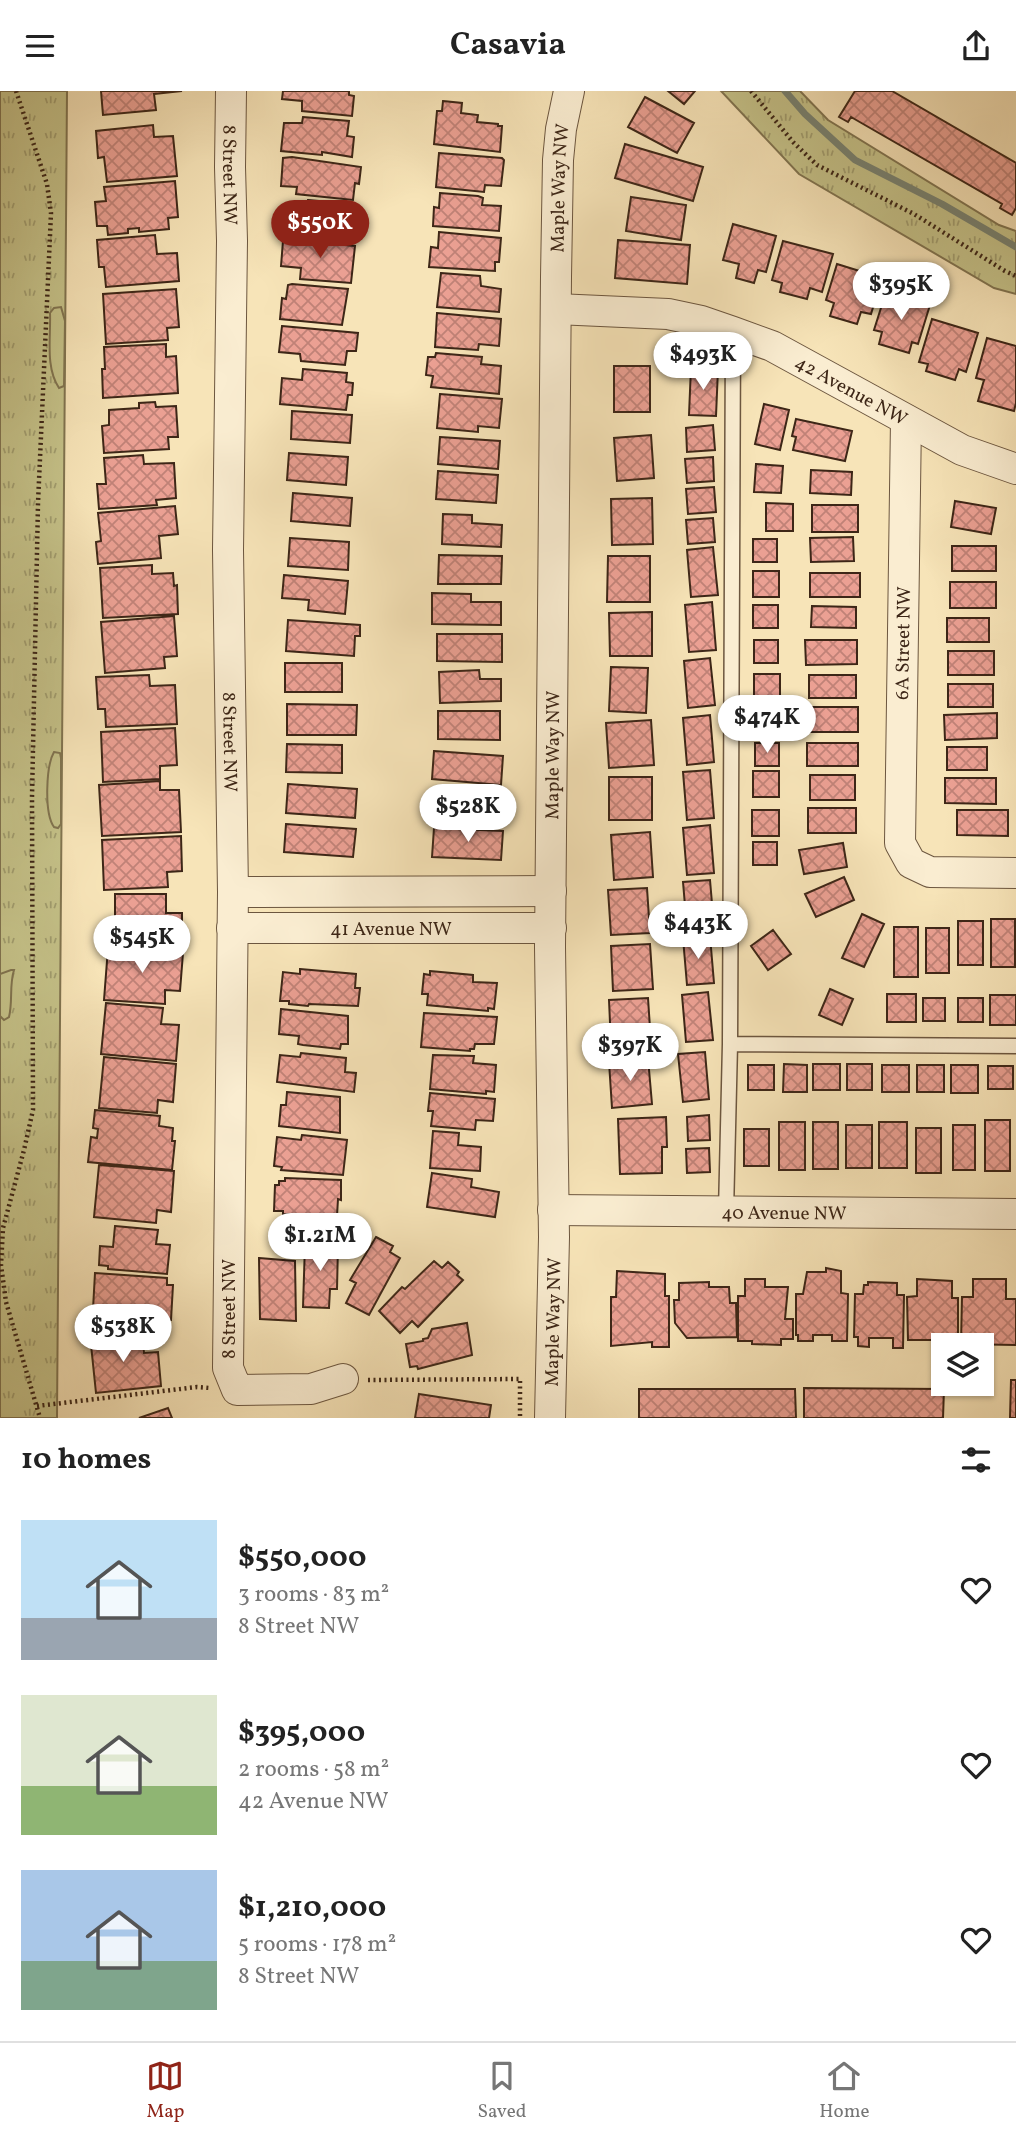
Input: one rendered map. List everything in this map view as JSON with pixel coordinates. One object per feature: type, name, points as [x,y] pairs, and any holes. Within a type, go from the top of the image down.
[{"type":"street","name":"8 Street NW","points":[[231,91],[228,550],[233,893],[227,1340],[228,1368],[237,1390]]},
{"type":"street","name":"Maple Way NW","points":[[550,1418],[556,309],[558,160],[565,92]]},
{"type":"street","name":"42 Avenue NW","points":[[556,309],[668,314],[733,332],[772,347],[962,450],[1016,469]]},
{"type":"street","name":"6A Street NW","points":[[906,420],[900,843],[911,863],[930,872],[1016,873]]},
{"type":"street","name":"41 Avenue NW","points":[[233,893],[551,891]]},
{"type":"street","name":"41 Avenue NW","points":[[232,928],[551,928]]},
{"type":"street","name":"40 Avenue NW","points":[[553,1210],[1016,1214]]},
{"type":"street","points":[[237,1390],[311,1389],[343,1379]]},
{"type":"lane","points":[[726,1212],[730,1044],[733,332]]},
{"type":"lane","points":[[730,1044],[1016,1046]]},
{"type":"path","points":[[16,91],[47,184],[51,213],[38,503],[34,730],[33,1110],[3,1228],[1,1265],[6,1302],[40,1418]]},
{"type":"path","points":[[751,91],[793,142],[817,165],[915,214],[1016,276]]},
{"type":"path","points":[[343,1379],[520,1379],[520,1418]]},
{"type":"path","points":[[37,1406],[197,1387],[237,1390]]},
{"type":"green space","points":[[0,91],[67,91],[57,1418],[0,1418]]},
{"type":"green space","points":[[721,91],[800,91],[828,120],[999,225],[1016,231],[1016,294],[994,288],[799,174]]},
{"type":"green space","points":[[61,307],[65,321],[64,386],[59,388],[50,361],[50,313],[54,308]]},
{"type":"green space","points":[[54,752],[60,753],[61,758],[61,824],[58,828],[54,827],[51,820],[47,801],[49,768]]},
{"type":"green space","points":[[14,970],[10,1011],[9,1017],[4,1020],[0,1016],[0,974]]},
{"type":"building","points":[[101,91],[182,91],[154,94],[156,110],[103,115]]},
{"type":"building","points":[[283,91],[349,91],[349,95],[354,96],[352,116],[302,111],[302,101],[282,99]]},
{"type":"building","points":[[668,91],[695,91],[684,104]]},
{"type":"building","points":[[855,91],[892,91],[1016,163],[1016,208],[1012,215],[1000,208],[1002,204],[851,117],[848,122],[839,117]]},
{"type":"building","points":[[645,97],[694,123],[677,153],[628,127]]},
{"type":"building","points":[[443,101],[462,103],[461,113],[478,115],[477,122],[502,126],[500,152],[434,144],[437,111],[442,111]]},
{"type":"building","points":[[303,117],[349,121],[347,136],[354,137],[352,157],[322,152],[322,155],[281,151],[284,123],[302,123]]},
{"type":"building","points":[[153,125],[154,137],[173,136],[177,176],[107,182],[104,157],[98,158],[96,131]]},
{"type":"building","points":[[625,144],[703,167],[693,201],[615,178]]},
{"type":"building","points":[[439,153],[502,158],[501,186],[485,185],[484,192],[436,187]]},
{"type":"building","points":[[283,158],[361,167],[353,200],[296,194],[297,187],[281,186]]},
{"type":"building","points":[[175,181],[178,217],[168,218],[169,229],[139,232],[139,228],[128,229],[128,233],[108,235],[107,226],[97,226],[95,202],[106,201],[104,187]]},
{"type":"building","points":[[440,193],[478,196],[483,198],[482,205],[501,206],[499,231],[433,226],[434,207],[439,208]]},
{"type":"building","points":[[631,197],[686,205],[681,240],[626,231]]},
{"type":"building","points":[[308,200],[351,204],[350,208],[356,208],[355,227],[348,227],[347,238],[280,234],[283,206],[307,207]]},
{"type":"building","points":[[733,224],[776,236],[766,272],[758,270],[754,283],[736,278],[739,264],[723,260]]},
{"type":"building","points":[[439,232],[501,238],[499,262],[495,262],[495,271],[429,267],[431,247],[438,248]]},
{"type":"building","points":[[155,235],[157,254],[177,253],[179,281],[106,287],[104,267],[99,267],[97,240]]},
{"type":"building","points":[[618,240],[690,245],[687,284],[615,278]]},
{"type":"building","points":[[283,241],[355,246],[351,283],[300,279],[301,268],[281,266]]},
{"type":"building","points":[[783,241],[833,254],[822,292],[810,288],[807,299],[780,292],[782,283],[772,280]]},
{"type":"building","points":[[837,264],[882,278],[871,314],[861,312],[857,324],[830,316],[834,303],[826,300]]},
{"type":"building","points":[[441,273],[480,276],[481,286],[501,289],[499,312],[437,307]]},
{"type":"building","points":[[288,285],[348,289],[342,325],[280,319],[282,298],[286,299]]},
{"type":"building","points":[[176,289],[179,327],[167,328],[168,340],[106,344],[103,294]]},
{"type":"building","points":[[886,292],[930,305],[918,344],[912,342],[909,353],[879,344],[882,332],[874,330]]},
{"type":"building","points":[[437,313],[501,319],[499,346],[479,344],[478,350],[435,347]]},
{"type":"building","points":[[932,319],[978,333],[966,372],[959,369],[955,380],[926,371],[928,364],[919,362]]},
{"type":"building","points":[[282,326],[358,333],[356,351],[347,351],[345,365],[301,361],[300,354],[279,352]]},
{"type":"building","points":[[987,338],[1016,346],[1014,411],[978,401],[984,380],[976,378]]},
{"type":"building","points":[[166,344],[166,357],[176,356],[178,393],[103,398],[104,347]]},
{"type":"building","points":[[436,353],[482,357],[481,364],[501,366],[499,394],[431,387],[433,376],[426,375],[428,357],[435,357]]},
{"type":"building","points":[[614,366],[650,366],[650,412],[614,412]]},
{"type":"building","points":[[691,367],[718,369],[716,416],[689,415]]},
{"type":"building","points":[[303,369],[347,373],[346,382],[353,383],[346,410],[280,404],[282,378],[302,380]]},
{"type":"building","points":[[440,394],[502,399],[499,428],[478,426],[478,432],[437,428]]},
{"type":"building","points":[[155,402],[156,407],[176,406],[178,437],[168,437],[169,449],[104,453],[102,426],[109,425],[109,410],[139,408],[139,403]]},
{"type":"building","points":[[764,404],[789,410],[780,450],[755,444]]},
{"type":"building","points":[[292,411],[352,415],[350,443],[291,439]]},
{"type":"building","points":[[796,419],[852,431],[845,461],[793,450],[796,437],[792,436]]},
{"type":"building","points":[[713,425],[715,450],[687,452],[686,428]]},
{"type":"building","points":[[651,435],[654,478],[617,481],[614,438]]},
{"type":"building","points":[[440,437],[500,441],[498,469],[438,464]]},
{"type":"building","points":[[289,453],[348,457],[346,485],[287,480]]},
{"type":"building","points":[[143,455],[144,464],[174,463],[176,498],[156,500],[157,505],[99,509],[97,484],[106,484],[104,458]]},
{"type":"building","points":[[713,457],[714,481],[687,483],[685,459]]},
{"type":"building","points":[[756,464],[783,466],[781,493],[754,492]]},
{"type":"building","points":[[811,470],[852,472],[851,495],[810,493]]},
{"type":"building","points":[[438,471],[498,475],[496,503],[436,499]]},
{"type":"building","points":[[714,487],[716,512],[688,514],[686,489]]},
{"type":"building","points":[[293,493],[352,498],[350,526],[291,521]]},
{"type":"building","points":[[652,498],[653,544],[612,545],[611,499]]},
{"type":"building","points":[[955,501],[996,508],[991,534],[951,527]]},
{"type":"building","points":[[766,503],[793,504],[793,531],[766,531]]},
{"type":"building","points":[[812,505],[858,505],[858,532],[812,532]]},
{"type":"building","points":[[175,506],[178,534],[159,536],[161,558],[98,564],[96,542],[101,541],[98,513]]},
{"type":"building","points":[[443,514],[472,515],[472,523],[502,525],[501,547],[442,544]]},
{"type":"building","points":[[713,518],[715,542],[688,544],[686,520]]},
{"type":"building","points":[[853,537],[854,561],[811,562],[810,538]]},
{"type":"building","points":[[290,538],[349,542],[348,570],[288,566]]},
{"type":"building","points":[[753,539],[777,539],[777,562],[753,562]]},
{"type":"building","points":[[952,546],[996,546],[996,571],[952,571]]},
{"type":"building","points":[[713,547],[718,595],[691,597],[687,550]]},
{"type":"building","points":[[439,555],[502,556],[501,584],[438,584]]},
{"type":"building","points":[[608,556],[650,556],[650,602],[607,602]]},
{"type":"building","points":[[152,565],[152,574],[173,573],[174,586],[177,585],[178,614],[103,618],[100,568]]},
{"type":"building","points":[[753,571],[779,571],[779,597],[753,597]]},
{"type":"building","points":[[810,573],[860,573],[860,597],[810,597]]},
{"type":"building","points":[[284,575],[348,581],[345,614],[308,610],[309,600],[282,598]]},
{"type":"building","points":[[950,582],[996,582],[996,608],[950,608]]},
{"type":"building","points":[[432,593],[471,594],[471,602],[501,602],[501,625],[432,624]]},
{"type":"building","points":[[712,602],[716,650],[689,652],[685,605]]},
{"type":"building","points":[[753,605],[778,605],[778,628],[753,628]]},
{"type":"building","points":[[812,606],[856,607],[856,628],[811,627]]},
{"type":"building","points":[[652,612],[652,656],[610,656],[609,613]]},
{"type":"building","points":[[174,616],[177,656],[164,657],[165,668],[105,673],[101,622]]},
{"type":"building","points":[[947,618],[989,618],[989,642],[947,642]]},
{"type":"building","points":[[288,620],[360,625],[360,636],[355,636],[354,656],[286,651]]},
{"type":"building","points":[[437,634],[502,634],[502,662],[437,661]]},
{"type":"building","points":[[754,640],[778,640],[778,663],[754,663]]},
{"type":"building","points":[[805,640],[857,640],[857,664],[806,665]]},
{"type":"building","points":[[948,651],[994,651],[994,675],[948,675]]},
{"type":"building","points":[[710,658],[715,705],[688,708],[684,661]]},
{"type":"building","points":[[285,663],[342,663],[342,692],[285,692]]},
{"type":"building","points":[[611,667],[648,668],[646,713],[609,711]]},
{"type":"building","points":[[479,670],[480,679],[501,679],[501,701],[440,703],[439,672]]},
{"type":"building","points":[[754,674],[780,674],[780,700],[754,700]]},
{"type":"building","points":[[149,675],[150,686],[175,685],[177,724],[106,727],[105,709],[98,709],[96,677]]},
{"type":"building","points":[[809,675],[856,675],[856,698],[809,698]]},
{"type":"building","points":[[948,684],[993,684],[993,707],[948,707]]},
{"type":"building","points":[[287,704],[357,705],[356,735],[287,735]]},
{"type":"building","points":[[753,705],[779,705],[779,732],[753,732]]},
{"type":"building","points":[[810,707],[858,707],[858,732],[810,732]]},
{"type":"building","points":[[438,711],[500,711],[500,740],[438,739]]},
{"type":"building","points":[[997,713],[997,738],[945,740],[944,715]]},
{"type":"building","points":[[710,715],[714,762],[687,765],[683,718]]},
{"type":"building","points":[[651,720],[654,765],[609,768],[606,723]]},
{"type":"building","points":[[175,728],[177,765],[160,766],[160,779],[103,782],[101,732]]},
{"type":"building","points":[[755,743],[779,743],[779,766],[755,766]]},
{"type":"building","points":[[807,743],[858,743],[858,766],[807,766]]},
{"type":"building","points":[[287,744],[342,745],[342,773],[286,772]]},
{"type":"building","points":[[947,747],[987,747],[987,770],[947,770]]},
{"type":"building","points":[[434,751],[503,756],[501,785],[432,779]]},
{"type":"building","points":[[710,770],[714,818],[687,820],[683,772]]},
{"type":"building","points":[[753,771],[779,771],[779,797],[753,797]]},
{"type":"building","points":[[810,775],[855,775],[855,800],[810,800]]},
{"type":"building","points":[[609,777],[652,777],[652,820],[609,820]]},
{"type":"building","points":[[945,778],[996,778],[996,804],[945,803]]},
{"type":"building","points":[[160,781],[160,790],[179,790],[181,832],[102,836],[99,785]]},
{"type":"building","points":[[288,784],[357,789],[355,818],[286,813]]},
{"type":"building","points":[[434,787],[503,790],[501,819],[432,816]]},
{"type":"building","points":[[808,808],[856,808],[856,833],[808,833]]},
{"type":"building","points":[[752,810],[779,810],[779,836],[752,836]]},
{"type":"building","points":[[957,810],[1008,810],[1008,836],[957,835]]},
{"type":"building","points":[[286,824],[356,829],[353,857],[284,852]]},
{"type":"building","points":[[710,825],[714,873],[687,875],[683,828]]},
{"type":"building","points":[[434,828],[503,831],[501,860],[432,857]]},
{"type":"building","points":[[650,832],[653,877],[614,880],[611,835]]},
{"type":"building","points":[[181,836],[182,871],[167,872],[168,887],[104,890],[102,840]]},
{"type":"building","points":[[753,842],[777,842],[777,865],[753,865]]},
{"type":"building","points":[[843,843],[847,867],[804,874],[799,850]]},
{"type":"building","points":[[844,877],[854,900],[816,917],[805,894]]},
{"type":"building","points":[[710,880],[714,927],[687,929],[683,882]]},
{"type":"building","points":[[647,888],[650,933],[611,935],[608,890]]},
{"type":"building","points":[[115,894],[166,894],[166,913],[182,913],[182,947],[115,945]]},
{"type":"building","points":[[862,914],[884,924],[864,967],[842,958]]},
{"type":"building","points":[[991,919],[1015,919],[1015,967],[991,967]]},
{"type":"building","points":[[958,921],[983,921],[983,965],[958,965]]},
{"type":"building","points":[[894,927],[918,927],[918,977],[894,977]]},
{"type":"building","points":[[926,928],[949,928],[949,973],[926,973]]},
{"type":"building","points":[[773,930],[791,954],[768,970],[751,946]]},
{"type":"building","points":[[710,936],[714,983],[687,985],[683,938]]},
{"type":"building","points":[[650,944],[653,989],[613,991],[611,946]]},
{"type":"building","points":[[108,948],[183,953],[180,991],[165,990],[165,1004],[104,1000]]},
{"type":"building","points":[[300,969],[356,974],[355,988],[360,988],[358,1006],[308,1006],[280,1001],[283,972],[300,974]]},
{"type":"building","points":[[430,971],[473,975],[473,982],[497,983],[494,1009],[488,1008],[488,1011],[427,1005],[428,994],[422,994],[424,974],[430,975]]},
{"type":"building","points":[[830,989],[853,999],[842,1025],[819,1015]]},
{"type":"building","points":[[708,992],[713,1040],[686,1042],[682,995]]},
{"type":"building","points":[[887,994],[916,994],[916,1022],[887,1022]]},
{"type":"building","points":[[990,995],[1016,995],[1016,1025],[990,1025]]},
{"type":"building","points":[[648,998],[651,1043],[611,1045],[609,1000]]},
{"type":"building","points":[[923,998],[945,998],[945,1021],[923,1021]]},
{"type":"building","points":[[958,998],[983,998],[983,1022],[958,1022]]},
{"type":"building","points":[[106,1003],[163,1008],[161,1024],[179,1025],[176,1061],[101,1054]]},
{"type":"building","points":[[281,1009],[348,1016],[348,1044],[341,1044],[340,1049],[298,1044],[299,1036],[279,1034]]},
{"type":"building","points":[[424,1013],[497,1017],[494,1044],[475,1044],[470,1051],[421,1047]]},
{"type":"building","points":[[705,1052],[709,1099],[683,1102],[678,1054]]},
{"type":"building","points":[[301,1053],[346,1058],[345,1072],[356,1073],[354,1092],[277,1082],[280,1055],[300,1057]]},
{"type":"building","points":[[433,1055],[474,1056],[473,1063],[496,1065],[494,1092],[486,1091],[486,1094],[430,1089]]},
{"type":"building","points":[[104,1057],[176,1064],[173,1102],[158,1100],[157,1113],[99,1108]]},
{"type":"building","points":[[648,1058],[652,1104],[612,1108],[609,1062]]},
{"type":"building","points":[[784,1064],[807,1065],[807,1092],[783,1092]]},
{"type":"building","points":[[813,1064],[840,1064],[840,1090],[813,1090]]},
{"type":"building","points":[[847,1064],[872,1064],[872,1090],[847,1090]]},
{"type":"building","points":[[748,1065],[774,1065],[774,1090],[748,1090]]},
{"type":"building","points":[[882,1065],[909,1065],[909,1092],[882,1092]]},
{"type":"building","points":[[917,1065],[944,1065],[944,1092],[917,1092]]},
{"type":"building","points":[[951,1065],[978,1065],[978,1093],[951,1093]]},
{"type":"building","points":[[988,1066],[1013,1066],[1013,1089],[988,1089]]},
{"type":"building","points":[[287,1092],[340,1097],[340,1133],[279,1126],[281,1105],[286,1105]]},
{"type":"building","points":[[430,1093],[495,1099],[493,1121],[476,1120],[475,1130],[431,1126],[433,1111],[428,1111]]},
{"type":"building","points":[[95,1110],[160,1116],[159,1126],[173,1128],[172,1141],[175,1141],[172,1170],[88,1162],[91,1137],[97,1138],[98,1129],[93,1128]]},
{"type":"building","points":[[709,1115],[710,1140],[688,1141],[687,1117]]},
{"type":"building","points":[[666,1117],[667,1147],[662,1147],[662,1173],[620,1174],[618,1119]]},
{"type":"building","points":[[985,1120],[1010,1120],[1010,1171],[985,1171]]},
{"type":"building","points":[[779,1122],[805,1122],[805,1170],[779,1170]]},
{"type":"building","points":[[813,1122],[838,1122],[838,1169],[813,1169]]},
{"type":"building","points":[[879,1122],[907,1122],[907,1168],[879,1168]]},
{"type":"building","points":[[846,1125],[872,1125],[872,1168],[846,1168]]},
{"type":"building","points":[[953,1125],[975,1125],[975,1170],[953,1170]]},
{"type":"building","points":[[916,1128],[941,1128],[941,1173],[916,1173]]},
{"type":"building","points":[[744,1129],[769,1129],[769,1166],[744,1166]]},
{"type":"building","points":[[433,1131],[459,1133],[458,1145],[481,1147],[480,1171],[430,1168]]},
{"type":"building","points":[[302,1135],[347,1140],[343,1175],[281,1170],[282,1167],[274,1166],[277,1137],[301,1140]]},
{"type":"building","points":[[709,1148],[710,1172],[687,1173],[686,1149]]},
{"type":"building","points":[[99,1165],[174,1171],[171,1212],[157,1210],[156,1223],[94,1217]]},
{"type":"building","points":[[432,1173],[472,1179],[471,1187],[499,1192],[495,1217],[427,1207]]},
{"type":"building","points":[[285,1178],[341,1180],[341,1200],[338,1199],[337,1216],[283,1214],[283,1211],[274,1211],[275,1185],[279,1185],[279,1181],[285,1181]]},
{"type":"building","points":[[115,1226],[158,1230],[156,1244],[170,1245],[167,1274],[108,1269],[108,1266],[99,1265],[100,1246],[113,1247]]},
{"type":"building","points":[[376,1237],[393,1246],[390,1252],[400,1258],[369,1315],[346,1303],[356,1283],[350,1280]]},
{"type":"building","points":[[307,1239],[325,1240],[325,1246],[338,1246],[337,1289],[330,1289],[329,1308],[303,1307]]},
{"type":"building","points":[[259,1258],[295,1261],[296,1321],[260,1319]]},
{"type":"building","points":[[434,1261],[442,1268],[448,1262],[463,1280],[418,1327],[412,1321],[400,1333],[379,1311],[402,1287],[405,1289]]},
{"type":"building","points":[[826,1268],[841,1271],[841,1293],[848,1294],[847,1341],[832,1341],[832,1335],[813,1335],[813,1341],[798,1341],[796,1294],[803,1294],[807,1272],[826,1272]]},
{"type":"building","points":[[617,1271],[665,1274],[665,1296],[669,1296],[669,1347],[652,1347],[652,1342],[611,1346],[611,1297],[616,1297]]},
{"type":"building","points":[[95,1273],[167,1278],[167,1285],[173,1285],[171,1320],[149,1319],[148,1330],[92,1327]]},
{"type":"building","points":[[745,1279],[765,1279],[765,1287],[788,1287],[785,1319],[793,1319],[793,1339],[781,1339],[781,1345],[738,1341],[738,1296],[745,1296]]},
{"type":"building","points":[[917,1279],[952,1281],[952,1298],[958,1298],[958,1333],[931,1333],[931,1340],[908,1340],[907,1297],[917,1296]]},
{"type":"building","points":[[973,1279],[1006,1279],[1006,1299],[1016,1299],[1016,1345],[994,1345],[994,1333],[961,1333],[962,1297],[973,1297]]},
{"type":"building","points":[[709,1282],[709,1287],[729,1287],[730,1303],[736,1303],[737,1337],[687,1338],[675,1323],[674,1300],[679,1300],[679,1283]]},
{"type":"building","points":[[868,1282],[897,1283],[897,1295],[904,1295],[903,1348],[893,1348],[893,1338],[869,1338],[869,1347],[858,1346],[858,1337],[854,1337],[855,1294],[863,1294],[864,1285],[868,1285]]},
{"type":"building","points":[[467,1323],[472,1355],[418,1369],[417,1366],[410,1367],[406,1344],[423,1341],[428,1338],[432,1329]]},
{"type":"building","points":[[114,1332],[115,1337],[142,1335],[144,1353],[158,1352],[161,1386],[96,1393],[90,1335]]},
{"type":"building","points":[[1011,1380],[1016,1380],[1016,1418],[1010,1418]]},
{"type":"building","points":[[804,1388],[931,1389],[931,1396],[944,1396],[943,1418],[804,1418]]},
{"type":"building","points":[[639,1389],[795,1389],[796,1418],[639,1418]]},
{"type":"building","points":[[419,1394],[491,1405],[489,1418],[415,1418]]},
{"type":"building","points":[[168,1408],[172,1418],[139,1418]]},
{"type":"waterway","points":[[785,91],[805,114],[855,160],[942,204],[1016,247]]}]
